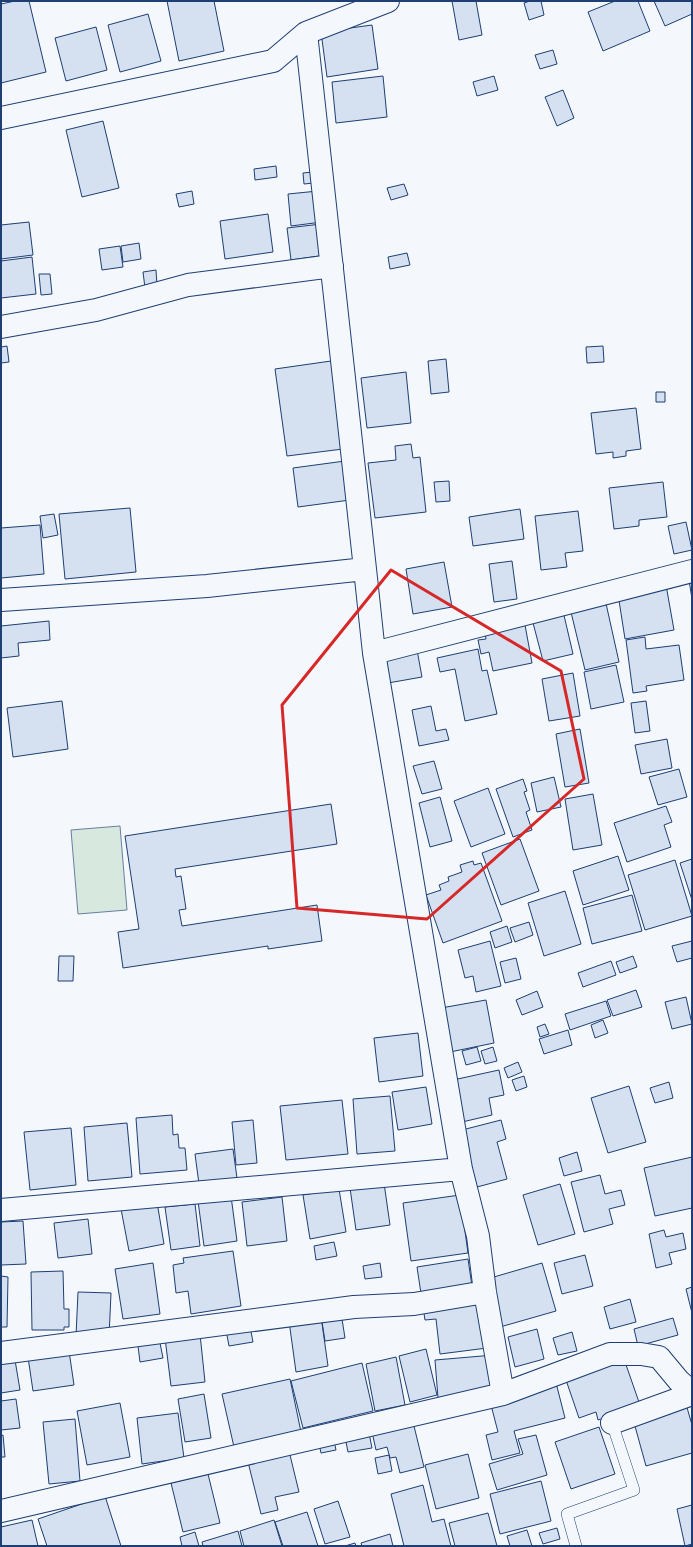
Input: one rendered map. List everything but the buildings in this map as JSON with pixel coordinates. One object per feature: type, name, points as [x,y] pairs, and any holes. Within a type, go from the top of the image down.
[{"type":"street","points":[[1,118],[273,61],[306,33],[388,1]]},
{"type":"street","points":[[306,33],[374,653],[461,1168],[478,1236],[485,1292],[503,1394]]},
{"type":"street","points":[[1,328],[96,310],[188,286],[332,266]]},
{"type":"street","points":[[1,600],[207,586],[365,569]]},
{"type":"street","points":[[374,653],[692,571]]},
{"type":"street","points":[[1,1210],[461,1168]]},
{"type":"street","points":[[1,1353],[354,1307],[414,1304],[485,1292]]},
{"type":"street","points":[[1,1511],[503,1394],[610,1354],[641,1354],[659,1357],[679,1381],[692,1393],[612,1423]]},
{"type":"lane","points":[[576,1546],[567,1514],[634,1490],[612,1423]]},
{"type":"highlighted area","points":[[391,570],[561,671],[584,779],[427,919],[297,908],[282,705]]},
{"type":"shaded area","points":[[120,826],[127,910],[78,914],[71,830]]}]
